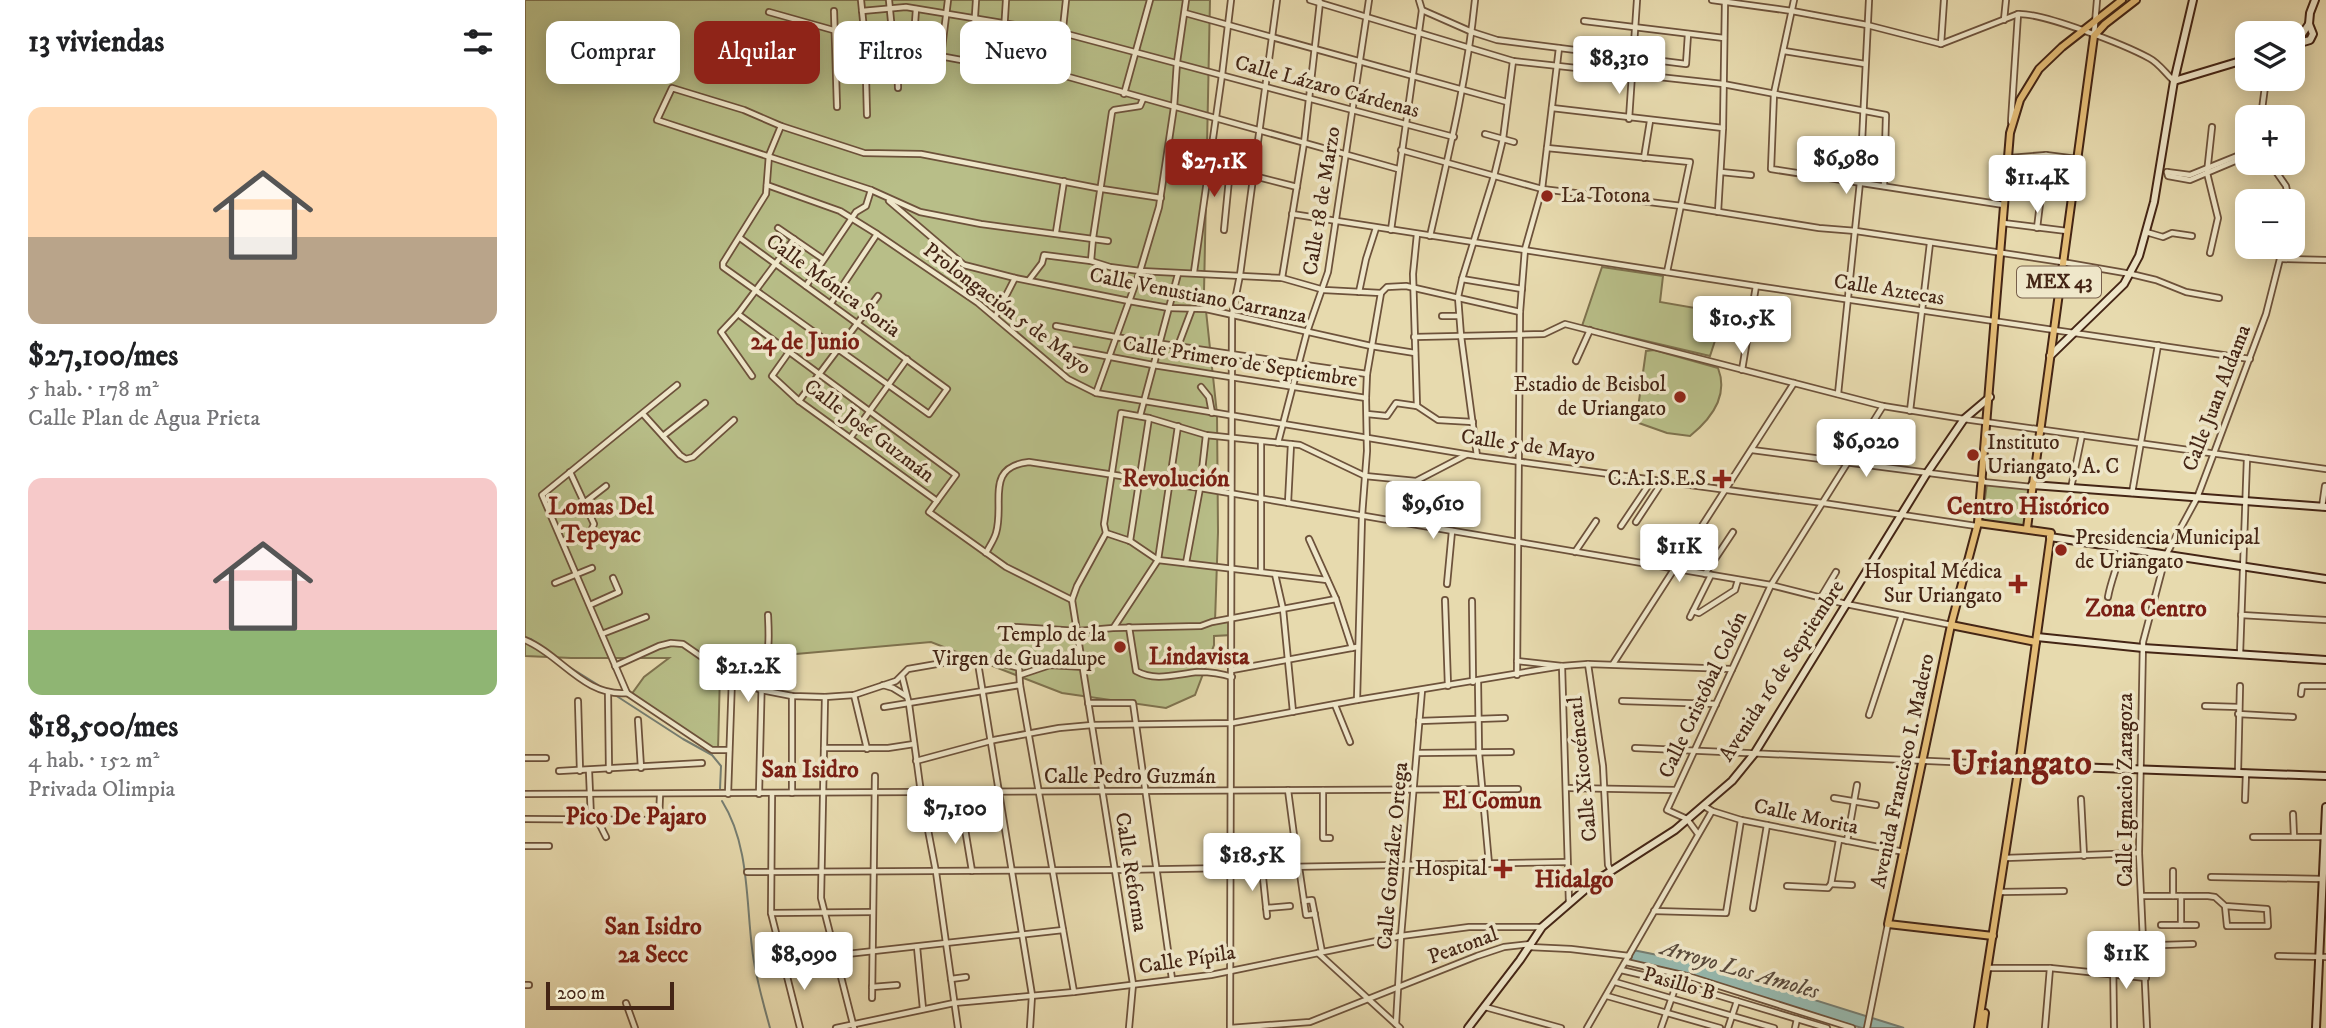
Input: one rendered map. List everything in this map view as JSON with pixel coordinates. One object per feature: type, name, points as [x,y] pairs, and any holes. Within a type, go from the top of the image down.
[{"type":"main road","name":"MEX 43","points":[[1977,524],[1988,422],[2010,133],[2020,100],[2030,80],[2049,58],[2122,0]]},
{"type":"main road","points":[[2094,36],[2136,0]]},
{"type":"main road","name":"MEX 43","points":[[2027,528],[2094,36]]},
{"type":"main road","points":[[1977,524],[2027,528],[2050,535],[1980,1028]]},
{"type":"main road","name":"Avenida Francisco I. Madero","points":[[1888,924],[1951,625],[1977,524]]},
{"type":"main road","points":[[1951,625],[2036,640]]},
{"type":"main road","points":[[1888,924],[1993,936]]},
{"type":"street","points":[[861,0],[863,21]]},
{"type":"street","points":[[890,0],[891,21]]},
{"type":"street","points":[[906,7],[907,0]]},
{"type":"street","points":[[946,21],[948,0]]},
{"type":"street","points":[[974,21],[976,0]]},
{"type":"street","points":[[1004,21],[1006,0]]},
{"type":"street","points":[[1064,21],[1066,0]]},
{"type":"street","points":[[1125,94],[1150,1],[1143,0]]},
{"type":"street","points":[[1096,393],[1140,271],[1161,198],[1187,0]]},
{"type":"street","points":[[1194,272],[1231,0]]},
{"type":"street","points":[[1230,1028],[1232,315],[1240,275],[1277,0]]},
{"type":"street","points":[[1310,0],[1321,1],[1513,61],[1723,85],[1886,115],[1884,186]]},
{"type":"street","name":"Calle 18 de Marzo","points":[[1278,443],[1307,332],[1324,290],[1332,252],[1369,0]]},
{"type":"street","points":[[1391,230],[1422,10],[1419,0]]},
{"type":"street","points":[[1430,236],[1463,90],[1475,0]]},
{"type":"street","points":[[1629,119],[1637,0]]},
{"type":"street","points":[[1712,0],[1867,25],[1941,44],[2018,14],[2028,14],[2084,31],[2152,59],[2173,81]]},
{"type":"street","points":[[1794,0],[1774,93],[1771,169],[2005,205]]},
{"type":"street","points":[[1838,394],[1850,300],[1860,183],[1869,0]]},
{"type":"street","points":[[1941,44],[1944,0]]},
{"type":"street","points":[[2004,20],[2006,0]]},
{"type":"street","points":[[2094,36],[2097,0]]},
{"type":"street","points":[[2050,356],[2131,274],[2154,202],[2173,81],[2193,0]]},
{"type":"street","points":[[2305,41],[2310,40],[2313,34],[2309,24],[2315,0]]},
{"type":"street","points":[[1282,278],[1304,143],[1321,1]]},
{"type":"street","points":[[1718,212],[1723,128],[1725,1]]},
{"type":"street","name":"Calle Lázaro Cárdenas","points":[[862,11],[906,7],[992,21]]},
{"type":"street","points":[[915,21],[916,9]]},
{"type":"street","points":[[1422,10],[1497,40],[1686,64],[1688,34]]},
{"type":"street","points":[[834,11],[834,21]]},
{"type":"street","points":[[769,12],[834,31]]},
{"type":"street","points":[[1185,13],[1507,102]]},
{"type":"street","points":[[2010,133],[2018,14]]},
{"type":"street","points":[[1584,21],[1724,38]]},
{"type":"street","points":[[2305,29],[2309,24]]},
{"type":"street","name":"Calle Lázaro Cárdenas","points":[[1071,35],[1454,137]]},
{"type":"street","points":[[1517,675],[1520,312],[1525,249],[1542,189],[1559,48]]},
{"type":"street","points":[[1784,51],[1865,64]]},
{"type":"street","points":[[1477,456],[1458,297],[1503,139],[1513,61]]},
{"type":"street","points":[[2173,81],[2235,63]]},
{"type":"street","points":[[1071,78],[1398,169]]},
{"type":"street","points":[[836,84],[837,107]]},
{"type":"street","points":[[866,84],[867,115]]},
{"type":"street","points":[[898,84],[898,88]]},
{"type":"street","points":[[1108,241],[920,212],[871,190],[657,120],[672,88],[744,110],[781,126],[864,153],[921,154],[1161,198]]},
{"type":"street","points":[[1091,261],[1113,111],[1140,106],[1143,99]]},
{"type":"street","points":[[1552,108],[1723,128]]},
{"type":"street","points":[[1644,158],[1650,121]]},
{"type":"street","points":[[781,126],[769,155],[766,194],[723,267],[888,384]]},
{"type":"street","points":[[2210,253],[2218,218],[2208,170],[2212,127]]},
{"type":"street","points":[[1485,134],[1514,142]]},
{"type":"street","points":[[1547,148],[1690,162],[1667,272]]},
{"type":"street","points":[[1401,150],[1542,189],[1682,206],[2062,262],[2131,274],[2186,292],[2219,298]]},
{"type":"street","points":[[1168,154],[1297,187]]},
{"type":"street","points":[[2009,158],[2046,155],[2077,159]]},
{"type":"street","points":[[2037,228],[2046,155]]},
{"type":"street","points":[[2208,170],[2190,175],[2167,172],[2166,176],[2190,180],[2235,159]]},
{"type":"street","points":[[1224,230],[1230,169]]},
{"type":"street","points":[[1721,172],[1752,175]]},
{"type":"street","points":[[1056,233],[1064,181]]},
{"type":"street","name":"Prolongación 5 de Mayo","points":[[767,186],[840,211],[877,234],[978,303],[1068,379],[1096,393],[1367,439]]},
{"type":"street","points":[[806,286],[856,212],[866,206],[871,190]]},
{"type":"street","name":"Calle Venustiano Carranza","points":[[884,197],[964,265],[1129,301],[1192,310],[1206,309],[1371,346],[1415,353]]},
{"type":"street","name":"Calle Aztecas","points":[[1292,214],[2250,359]]},
{"type":"street","points":[[2003,223],[2067,231]]},
{"type":"street","points":[[778,228],[824,259]]},
{"type":"street","points":[[1359,292],[1376,228]]},
{"type":"street","points":[[2146,232],[2163,237],[2172,233],[2192,236]]},
{"type":"street","points":[[831,303],[877,234]]},
{"type":"street","points":[[1417,234],[1413,288],[1417,406],[1438,420],[1473,422]]},
{"type":"street","name":"Calle Mónica Soria","points":[[740,238],[947,389],[929,414],[888,384]]},
{"type":"street","points":[[752,376],[721,335],[794,239]]},
{"type":"street","points":[[1910,411],[1930,243]]},
{"type":"street","points":[[1029,280],[1044,256],[1091,261],[1140,271],[1282,278],[1324,290],[1381,293]]},
{"type":"street","name":"Calle Juan Aldama","points":[[2166,555],[2197,498],[2266,314],[2281,259]]},
{"type":"street","points":[[2304,259],[2326,260]]},
{"type":"street","points":[[1140,416],[1178,274]]},
{"type":"street","points":[[995,317],[1016,278]]},
{"type":"street","points":[[1462,279],[1522,289]]},
{"type":"street","points":[[1742,370],[1756,286]]},
{"type":"street","points":[[1357,699],[1355,648],[1367,439],[1367,374],[1381,293],[1387,287],[1413,288],[1520,312]]},
{"type":"street","points":[[799,401],[878,296]]},
{"type":"street","points":[[1178,346],[1192,310]]},
{"type":"street","points":[[738,314],[956,475],[929,512],[1006,566],[1072,600],[1106,533],[1104,524],[1121,413],[1149,418],[1206,435],[1300,445],[1365,476],[1416,481],[1468,454]]},
{"type":"street","points":[[1442,316],[1459,316]]},
{"type":"street","points":[[1414,337],[1548,334],[1565,324],[1883,406],[2326,469]]},
{"type":"street","points":[[1750,324],[1774,327]]},
{"type":"street","points":[[1056,326],[1367,374]]},
{"type":"street","points":[[1576,361],[1590,330]]},
{"type":"street","points":[[2132,493],[2158,345]]},
{"type":"street","name":"Calle Primero de Septiembre","points":[[1062,348],[1366,398]]},
{"type":"street","name":"Calle José Guzmán","points":[[789,352],[772,376],[799,401],[937,501]]},
{"type":"street","points":[[851,437],[907,359]]},
{"type":"street","points":[[1612,665],[1794,383]]},
{"type":"street","points":[[627,693],[542,495],[677,385]]},
{"type":"street","points":[[1201,387],[1209,397],[1212,413]]},
{"type":"street","name":"Avenida 16 de Septiembre","points":[[1468,1028],[1542,927],[1611,871],[1643,852],[1687,819],[1732,781],[1754,754],[1927,473],[1964,419],[1990,397]]},
{"type":"street","points":[[663,436],[705,403]]},
{"type":"street","name":"Calle Primero de Septiembre","points":[[1367,414],[1387,416],[1396,403],[1417,406]]},
{"type":"street","name":"Calle Cristóbal Colón","points":[[1687,819],[1667,811],[1771,585],[1883,406]]},
{"type":"street","points":[[643,414],[680,455],[686,458],[693,457],[734,420]]},
{"type":"street","points":[[1130,541],[1149,418]]},
{"type":"street","points":[[1113,628],[1158,560],[1178,426]]},
{"type":"street","points":[[1186,563],[1200,488],[1206,435]]},
{"type":"street","points":[[2071,488],[2082,435]]},
{"type":"street","name":"Calle 5 de Mayo","points":[[1367,439],[1977,524]]},
{"type":"street","points":[[1261,442],[1261,572]]},
{"type":"street","points":[[1288,503],[1291,444]]},
{"type":"street","points":[[1752,450],[2032,486],[2324,507],[2325,486]]},
{"type":"street","points":[[2240,654],[2247,458]]},
{"type":"street","points":[[986,553],[997,530],[1000,481],[1006,470],[1013,465],[1029,462],[1140,478],[1771,585],[1846,604],[1951,625]]},
{"type":"street","points":[[563,543],[594,528],[570,472]]},
{"type":"street","points":[[1621,526],[1652,480]]},
{"type":"street","points":[[1636,522],[1663,481]]},
{"type":"street","points":[[585,503],[606,486]]},
{"type":"street","points":[[1574,552],[1596,521]]},
{"type":"street","points":[[1447,584],[1452,531]]},
{"type":"street","points":[[1733,532],[1708,575],[1692,614],[1699,613],[1735,590],[1738,580]]},
{"type":"street","points":[[1106,533],[1130,541],[1158,560],[1327,580]]},
{"type":"street","points":[[2050,535],[2326,579]]},
{"type":"street","points":[[1309,539],[1355,648]]},
{"type":"street","points":[[2108,597],[2112,575],[2118,568],[2121,548]]},
{"type":"street","name":"Calle Ignacio Zaragoza","points":[[2147,1028],[2139,853],[2143,648],[2166,555]]},
{"type":"street","points":[[555,583],[592,568]]},
{"type":"street","points":[[1821,597],[1836,572]]},
{"type":"street","points":[[1275,574],[1283,609],[1293,712]]},
{"type":"street","points":[[590,605],[619,592],[613,578]]},
{"type":"street","points":[[1014,627],[1078,631],[1201,626],[1336,599]]},
{"type":"street","name":"Calle Reforma","points":[[1072,600],[1133,984],[1129,1028]]},
{"type":"street","points":[[1445,600],[1448,686]]},
{"type":"street","points":[[1472,601],[1479,753],[1489,864]]},
{"type":"street","points":[[759,794],[762,671],[770,642],[768,615]]},
{"type":"street","points":[[1869,715],[1902,615]]},
{"type":"street","points":[[2241,615],[2326,620]]},
{"type":"street","points":[[602,634],[646,617]]},
{"type":"street","points":[[1129,627],[1136,671],[1149,678],[1199,672],[1232,673],[1355,648]]},
{"type":"street","points":[[525,639],[594,688],[627,693],[712,750],[729,750]]},
{"type":"street","points":[[2036,640],[2326,660]]},
{"type":"street","points":[[615,666],[671,643],[683,644],[693,649],[733,678],[761,690],[792,696],[854,695],[902,676]]},
{"type":"street","points":[[977,657],[1031,995],[1030,1028]]},
{"type":"street","points":[[958,1028],[936,872],[921,793],[909,704],[902,676],[903,671],[908,668],[977,657],[1019,668],[1074,992]]},
{"type":"street","points":[[1517,661],[1562,666]]},
{"type":"street","points":[[916,761],[1030,733],[1092,725],[1232,723],[1357,699],[1562,666],[1588,664],[1732,669]]},
{"type":"street","name":"Calle Xicoténcatl","points":[[1588,664],[1603,766],[1608,865],[1611,871]]},
{"type":"street","points":[[1020,675],[1050,665],[1084,667]]},
{"type":"street","points":[[1562,666],[1569,903]]},
{"type":"street","points":[[728,793],[733,678]]},
{"type":"street","points":[[882,684],[906,696]]},
{"type":"street","points":[[884,707],[1020,685]]},
{"type":"street","points":[[2240,686],[2238,714],[2245,800]]},
{"type":"street","points":[[2301,694],[2302,686],[2326,686]]},
{"type":"street","name":"Calle González Ortega","points":[[1398,1026],[1401,936],[1422,690]]},
{"type":"street","points":[[608,692],[609,770]]},
{"type":"street","points":[[854,695],[867,749]]},
{"type":"street","points":[[792,696],[792,793]]},
{"type":"street","points":[[825,696],[821,898],[853,1026]]},
{"type":"street","points":[[578,701],[580,771]]},
{"type":"street","points":[[1622,701],[1716,705]]},
{"type":"street","points":[[1088,703],[1133,703],[1172,979]]},
{"type":"street","points":[[1335,705],[1350,742]]},
{"type":"street","points":[[2205,706],[2239,707]]},
{"type":"street","points":[[2238,714],[2293,717]]},
{"type":"street","points":[[1419,722],[1505,718]]},
{"type":"street","points":[[638,720],[641,768]]},
{"type":"street","points":[[824,748],[867,749],[914,744]]},
{"type":"street","points":[[1635,748],[2326,776]]},
{"type":"street","points":[[1417,753],[1511,752]]},
{"type":"street","points":[[525,758],[546,758]]},
{"type":"street","points":[[559,771],[702,763]]},
{"type":"street","points":[[589,771],[591,818]]},
{"type":"street","points":[[872,998],[875,776]]},
{"type":"street","points":[[1847,841],[1857,785]]},
{"type":"street","points":[[1567,788],[1677,790]]},
{"type":"street","name":"Calle Pedro Guzmán","points":[[525,794],[1146,793],[1517,789]]},
{"type":"street","points":[[1289,790],[1296,843]]},
{"type":"street","points":[[1322,790],[1324,838],[1330,838]]},
{"type":"street","points":[[772,794],[771,913],[800,1028]]},
{"type":"street","points":[[525,819],[659,820],[660,795]]},
{"type":"street","points":[[1834,798],[1876,805]]},
{"type":"street","points":[[2081,799],[2084,856]]},
{"type":"street","name":"Calle Morita","points":[[1703,805],[1712,811],[1741,820],[1904,852]]},
{"type":"street","points":[[2316,1028],[2322,957],[2326,807]]},
{"type":"street","points":[[1587,1028],[1712,811]]},
{"type":"street","points":[[2293,814],[2294,837]]},
{"type":"street","points":[[964,817],[972,872]]},
{"type":"street","points":[[1687,819],[1698,834]]},
{"type":"street","points":[[1654,911],[1726,913],[1741,820]]},
{"type":"street","points":[[597,821],[606,837]]},
{"type":"street","points":[[1753,908],[1767,825]]},
{"type":"street","points":[[2253,837],[2324,837]]},
{"type":"street","points":[[1787,886],[1828,888],[1839,840]]},
{"type":"street","points":[[525,846],[549,846]]},
{"type":"street","points":[[2005,858],[2139,853]]},
{"type":"street","points":[[747,872],[972,872],[1567,862]]},
{"type":"street","points":[[1299,867],[1306,915],[1315,914]]},
{"type":"street","points":[[1262,868],[1267,916]]},
{"type":"street","points":[[2173,872],[2173,896]]},
{"type":"street","points":[[2211,877],[2323,879]]},
{"type":"street","points":[[1831,884],[1852,886]]},
{"type":"street","points":[[1999,892],[2064,891]]},
{"type":"street","points":[[2142,896],[2215,897],[2225,906],[2267,909],[2268,926],[2227,926],[2225,906]]},
{"type":"street","points":[[2181,896],[2181,925]]},
{"type":"street","points":[[1304,901],[1313,900],[1319,952],[1398,1026]]},
{"type":"street","points":[[1266,908],[1290,906]]},
{"type":"street","points":[[771,913],[872,912]]},
{"type":"street","name":"Avenida Francisco I. Madero","points":[[1867,1028],[1888,924]]},
{"type":"street","points":[[2161,925],[2196,925]]},
{"type":"street","name":"Calle Pípila","points":[[836,1028],[954,1003],[1074,992],[1231,971],[1401,936],[1469,927],[1542,927]]},
{"type":"street","points":[[766,963],[1063,930]]},
{"type":"street","points":[[2144,949],[2154,949],[2162,944],[2193,944]]},
{"type":"street","points":[[917,947],[923,1009]]},
{"type":"street","name":"Peatonal","points":[[1230,1028],[1310,1022],[1504,947],[1571,949],[1629,956]]},
{"type":"street","points":[[2113,954],[2114,1028]]},
{"type":"street","points":[[2279,956],[2322,957]]},
{"type":"street","points":[[1626,962],[1691,977],[1851,1028]]},
{"type":"street","points":[[1988,968],[2050,968],[2145,978]]},
{"type":"street","points":[[2045,1028],[2050,968]]},
{"type":"street","points":[[1621,970],[1677,983],[1826,1028]]},
{"type":"street","points":[[951,979],[966,978]]},
{"type":"street","name":"Pasillo B","points":[[1615,982],[1774,1028]]},
{"type":"street","points":[[1661,1028],[1677,983]]},
{"type":"street","points":[[872,987],[897,985]]},
{"type":"street","points":[[1607,996],[1720,1028]]},
{"type":"street","points":[[1728,1028],[1737,1001]]},
{"type":"street","points":[[626,1003],[635,1028]]},
{"type":"street","points":[[1485,1007],[1561,1028]]},
{"type":"street","points":[[2316,1012],[2326,1012]]},
{"type":"street","points":[[1795,1028],[1797,1019]]},
{"type":"street","points":[[1310,1022],[1316,1028]]},
{"type":"green space","points":[[525,0],[1210,0],[1204,292],[1217,414],[1218,532],[1215,622],[1231,621],[1232,635],[1214,636],[1214,645],[1195,695],[1166,708],[1062,693],[931,642],[750,658],[700,658],[720,673],[718,750],[712,750],[631,695],[644,677],[669,658],[525,656]]},
{"type":"green space","points":[[1602,267],[1663,276],[1660,302],[1724,313],[1710,356],[1582,326]]},
{"type":"green space","name":"Estadio de Beisbol de Uriangato","points":[[1654,350],[1718,368],[1721,378],[1720,397],[1705,422],[1690,436],[1667,433],[1636,422],[1646,351]]},
{"type":"green space","points":[[1987,483],[2030,489],[2025,526],[1982,521]]},
{"type":"water","name":"Arroyo Los Amoles","points":[[1633,950],[1697,963],[1904,1028],[1862,1028],[1627,961]]},
{"type":"waterway","points":[[525,638],[539,645]]},
{"type":"waterway","points":[[563,663],[603,688]]},
{"type":"waterway","points":[[615,695],[712,755],[721,766],[720,789]]},
{"type":"waterway","points":[[722,801],[731,818],[742,853],[753,958],[770,1028]]},
{"type":"place","name":"La Totona","points":[[1547,196]]},
{"type":"place","name":"Estadio de Beisbol de Uriangato","points":[[1680,397]]},
{"type":"place","name":"Instituto Uriangato, A. C","points":[[1973,455]]},
{"type":"place","name":"C.A.I.S.E.S","points":[[1722,479]]},
{"type":"place","name":"Presidencia Municipal de Uriangato","points":[[2061,550]]},
{"type":"place","name":"Hospital Médica Sur Uriangato","points":[[2018,584]]},
{"type":"place","name":"Templo de la Virgen de Guadalupe","points":[[1120,647]]},
{"type":"place","name":"Hospital","points":[[1503,869]]},
{"type":"district","name":"24 de Junio","points":[[805,342]]},
{"type":"district","name":"Revolución","points":[[1176,479]]},
{"type":"district","name":"Centro Histórico","points":[[2028,507]]},
{"type":"district","name":"Lomas Del Tepeyac","points":[[601,521]]},
{"type":"district","name":"Zona Centro","points":[[2146,609]]},
{"type":"district","name":"Lindavista","points":[[1199,657]]},
{"type":"district","name":"Uriangato","points":[[2021,764]]},
{"type":"district","name":"San Isidro","points":[[810,770]]},
{"type":"district","name":"El Comun","points":[[1492,801]]},
{"type":"district","name":"Pico De Pajaro","points":[[636,817]]},
{"type":"district","name":"Hidalgo","points":[[1574,880]]},
{"type":"district","name":"San Isidro 2a Secc","points":[[653,941]]}]
